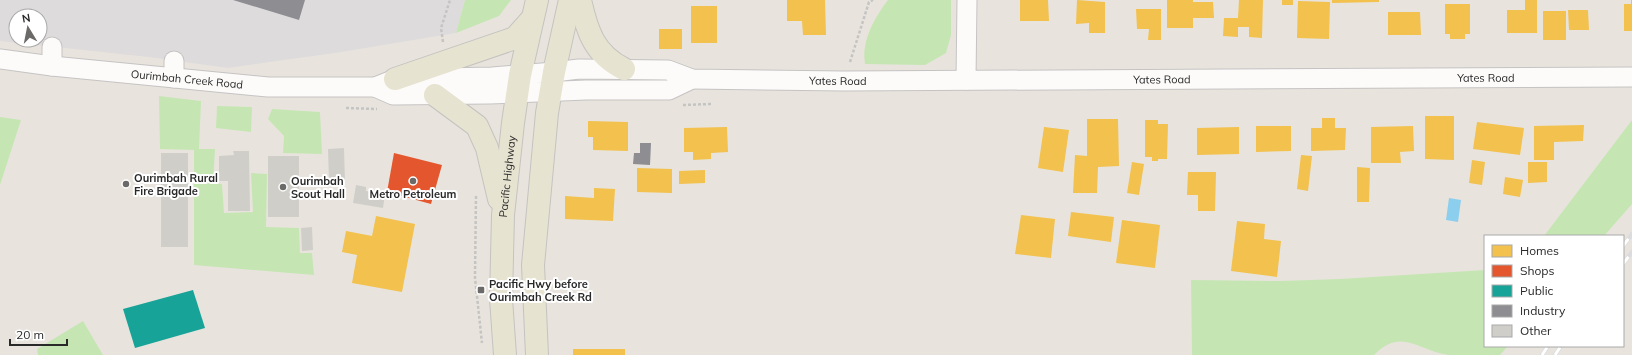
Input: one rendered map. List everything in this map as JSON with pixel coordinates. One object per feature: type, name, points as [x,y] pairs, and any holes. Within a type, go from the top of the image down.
[{"type":"main road","points":[[537,355],[532,265],[552,82],[570,0]]},
{"type":"main road","points":[[580,0],[586,25],[596,47],[611,63],[624,69]]},
{"type":"main road","points":[[385,83],[516,38],[534,10]]},
{"type":"main road","name":"Pacific Highway","points":[[505,355],[501,299],[503,215],[519,84],[534,10]]},
{"type":"main road","points":[[434,95],[477,126],[488,148],[503,215]]},
{"type":"street","points":[[966,80],[967,0]]},
{"type":"street","points":[[52,47],[52,66]]},
{"type":"street","name":"Ourimbah Creek Road","points":[[0,59],[52,66],[174,69],[268,87],[385,83],[519,84],[552,82]]},
{"type":"street","name":"Yates Road","points":[[552,82],[579,69],[668,70],[692,79],[966,80],[1632,77]]},
{"type":"street","name":"Yates Road","points":[[552,82],[586,90],[668,90],[692,79]]},
{"type":"street","name":"Ourimbah Creek Road","points":[[385,83],[393,95],[434,95],[519,84]]},
{"type":"path","points":[[444,46],[441,28],[450,0]]},
{"type":"path","points":[[844,80],[869,2],[873,0]]},
{"type":"path","points":[[679,105],[711,104]]},
{"type":"path","points":[[343,108],[382,110]]},
{"type":"path","points":[[476,193],[475,278],[482,348]]},
{"type":"shaded area","points":[[0,0],[465,0],[456,33],[342,52],[228,68],[148,57],[48,46],[48,8],[8,8],[8,42],[0,41]]},
{"type":"green space","points":[[465,0],[511,0],[499,16],[456,33]]},
{"type":"green space","points":[[888,0],[951,0],[951,35],[946,53],[925,65],[865,64],[864,55],[867,38],[878,14]]},
{"type":"green space","points":[[159,96],[201,101],[199,149],[215,149],[213,183],[222,184],[224,213],[253,212],[251,173],[267,174],[266,227],[299,228],[300,253],[312,253],[314,275],[194,265],[194,150],[160,149]]},
{"type":"green space","points":[[217,106],[252,107],[251,132],[216,128]]},
{"type":"green space","points":[[272,109],[320,112],[322,154],[283,153],[284,136],[268,119]]},
{"type":"green space","points":[[0,117],[21,120],[0,185]]},
{"type":"green space","points":[[1632,120],[1632,204],[1605,235],[1545,235]]},
{"type":"green space","points":[[1484,270],[1484,347],[1507,347],[1500,355],[1448,355],[1437,353],[1410,343],[1402,342],[1393,343],[1384,347],[1374,355],[1192,355],[1191,280],[1281,281]]},
{"type":"green space","points":[[83,321],[103,355],[38,355],[37,349]]},
{"type":"water","points":[[1449,198],[1461,200],[1458,222],[1446,220]]},
{"type":"building: Homes","points":[[787,0],[825,0],[826,35],[803,35],[802,21],[787,21]]},
{"type":"building: Homes","points":[[1020,0],[1048,0],[1049,21],[1020,21]]},
{"type":"building: Homes","points":[[1077,0],[1105,2],[1105,33],[1089,33],[1089,23],[1076,24]]},
{"type":"building: Homes","points":[[1167,0],[1213,2],[1214,18],[1193,18],[1193,28],[1167,28]]},
{"type":"building: Homes","points":[[1239,0],[1263,0],[1262,38],[1249,37],[1249,27],[1238,27],[1238,37],[1223,36],[1224,18],[1238,18]]},
{"type":"building: Homes","points":[[1282,0],[1293,0],[1293,5],[1282,5]]},
{"type":"building: Homes","points":[[1332,0],[1379,0],[1379,2],[1332,3]]},
{"type":"building: Homes","points":[[1525,0],[1537,0],[1537,33],[1507,33],[1507,10],[1525,10]]},
{"type":"building: Homes","points":[[1631,0],[1632,31],[1624,31],[1624,4],[1631,4]]},
{"type":"building: Homes","points":[[1298,1],[1330,2],[1329,39],[1297,38]]},
{"type":"building: Homes","points":[[1445,4],[1470,4],[1470,34],[1465,34],[1465,39],[1450,39],[1450,34],[1445,34]]},
{"type":"building: Homes","points":[[691,6],[717,6],[717,43],[691,43]]},
{"type":"building: Homes","points":[[1136,9],[1161,9],[1161,40],[1148,40],[1149,29],[1137,29]]},
{"type":"building: Homes","points":[[1568,10],[1588,10],[1589,30],[1569,30]]},
{"type":"building: Homes","points":[[1543,11],[1566,11],[1566,40],[1543,40]]},
{"type":"building: Homes","points":[[1388,12],[1420,12],[1421,35],[1388,35]]},
{"type":"building: Homes","points":[[659,29],[682,29],[682,49],[659,49]]},
{"type":"building: Homes","points":[[1425,116],[1454,116],[1454,160],[1425,159]]},
{"type":"building: Homes","points":[[1322,118],[1335,118],[1335,128],[1346,128],[1345,150],[1311,151],[1311,128],[1322,128]]},
{"type":"building: Homes","points":[[1087,119],[1118,119],[1119,166],[1098,167],[1097,193],[1073,193],[1075,155],[1087,156]]},
{"type":"building: Homes","points":[[1145,120],[1158,120],[1158,124],[1168,124],[1167,159],[1152,161],[1152,157],[1145,157]]},
{"type":"building: Homes","points":[[588,121],[628,122],[628,151],[593,150],[593,137],[588,137]]},
{"type":"building: Homes","points":[[1477,122],[1524,128],[1520,155],[1473,149]]},
{"type":"building: Homes","points":[[1584,125],[1583,141],[1554,142],[1554,160],[1534,160],[1534,126]]},
{"type":"building: Homes","points":[[1256,126],[1291,126],[1291,151],[1256,152]]},
{"type":"building: Homes","points":[[1413,126],[1414,151],[1400,152],[1401,163],[1371,163],[1371,127]]},
{"type":"building: Homes","points":[[727,127],[728,152],[711,153],[711,159],[693,160],[693,152],[684,152],[684,128]]},
{"type":"building: Homes","points":[[1044,127],[1069,130],[1063,172],[1038,168]]},
{"type":"building: Homes","points":[[1239,127],[1239,154],[1197,155],[1197,128]]},
{"type":"building: Homes","points":[[1301,155],[1312,156],[1308,191],[1297,189]]},
{"type":"building: Homes","points":[[1472,160],[1485,162],[1482,185],[1469,183]]},
{"type":"building: Homes","points":[[1132,162],[1144,164],[1139,195],[1127,193]]},
{"type":"building: Homes","points":[[1528,162],[1547,162],[1547,182],[1528,183]]},
{"type":"building: Homes","points":[[1357,167],[1370,168],[1369,202],[1357,202]]},
{"type":"building: Homes","points":[[637,168],[672,169],[672,193],[637,192]]},
{"type":"building: Homes","points":[[705,170],[705,183],[679,184],[679,171]]},
{"type":"building: Homes","points":[[1188,172],[1216,172],[1215,211],[1198,211],[1198,195],[1187,195]]},
{"type":"building: Homes","points":[[1505,177],[1523,180],[1520,197],[1503,194]]},
{"type":"building: Homes","points":[[594,188],[615,189],[613,221],[565,219],[565,196],[594,198]]},
{"type":"building: Homes","points":[[1071,212],[1114,217],[1111,242],[1068,236]]},
{"type":"building: Homes","points":[[1021,215],[1055,219],[1051,258],[1015,254]]},
{"type":"building: Homes","points":[[376,216],[415,224],[402,292],[352,283],[357,255],[342,252],[346,231],[372,236]]},
{"type":"building: Homes","points":[[1122,220],[1160,225],[1155,268],[1116,263]]},
{"type":"building: Homes","points":[[1237,221],[1265,224],[1264,239],[1281,241],[1277,277],[1231,271]]},
{"type":"building: Homes","points":[[573,349],[625,349],[625,355],[573,355]]},
{"type":"building: Shops","points":[[394,153],[442,165],[431,204],[387,192]]},
{"type":"building: Public","points":[[193,290],[205,328],[135,348],[123,309]]},
{"type":"building: Industry","points":[[233,0],[305,0],[299,20]]},
{"type":"building: Industry","points":[[640,143],[651,143],[650,165],[633,164],[634,153],[640,153]]},
{"type":"building: Other","points":[[344,148],[345,182],[329,183],[328,149]]},
{"type":"building: Other","points":[[233,151],[249,151],[250,211],[228,211],[228,181],[219,181],[219,156],[234,155]]},
{"type":"building: Other","points":[[161,153],[188,153],[188,247],[161,247]]},
{"type":"building: Other","name":"Ourimbah Scout Hall","points":[[268,156],[299,156],[299,217],[268,217]]},
{"type":"building: Other","points":[[356,185],[366,187],[366,191],[385,194],[383,208],[353,203]]},
{"type":"building: Other","points":[[312,227],[313,250],[302,251],[301,228]]},
{"type":"railway","points":[[1624,245],[1632,234]]},
{"type":"railway","points":[[1624,263],[1632,252]]},
{"type":"railway","points":[[1542,355],[1547,347]]},
{"type":"railway","points":[[1555,355],[1560,347]]},
{"type":"place","name":"Metro Petroleum","points":[[413,181]]},
{"type":"place","name":"Ourimbah Rural Fire Brigade","points":[[126,184]]},
{"type":"place","name":"Ourimbah Scout Hall","points":[[283,187]]},
{"type":"place","name":"Pacific Hwy before Ourimbah Creek Rd","points":[[481,290]]}]
